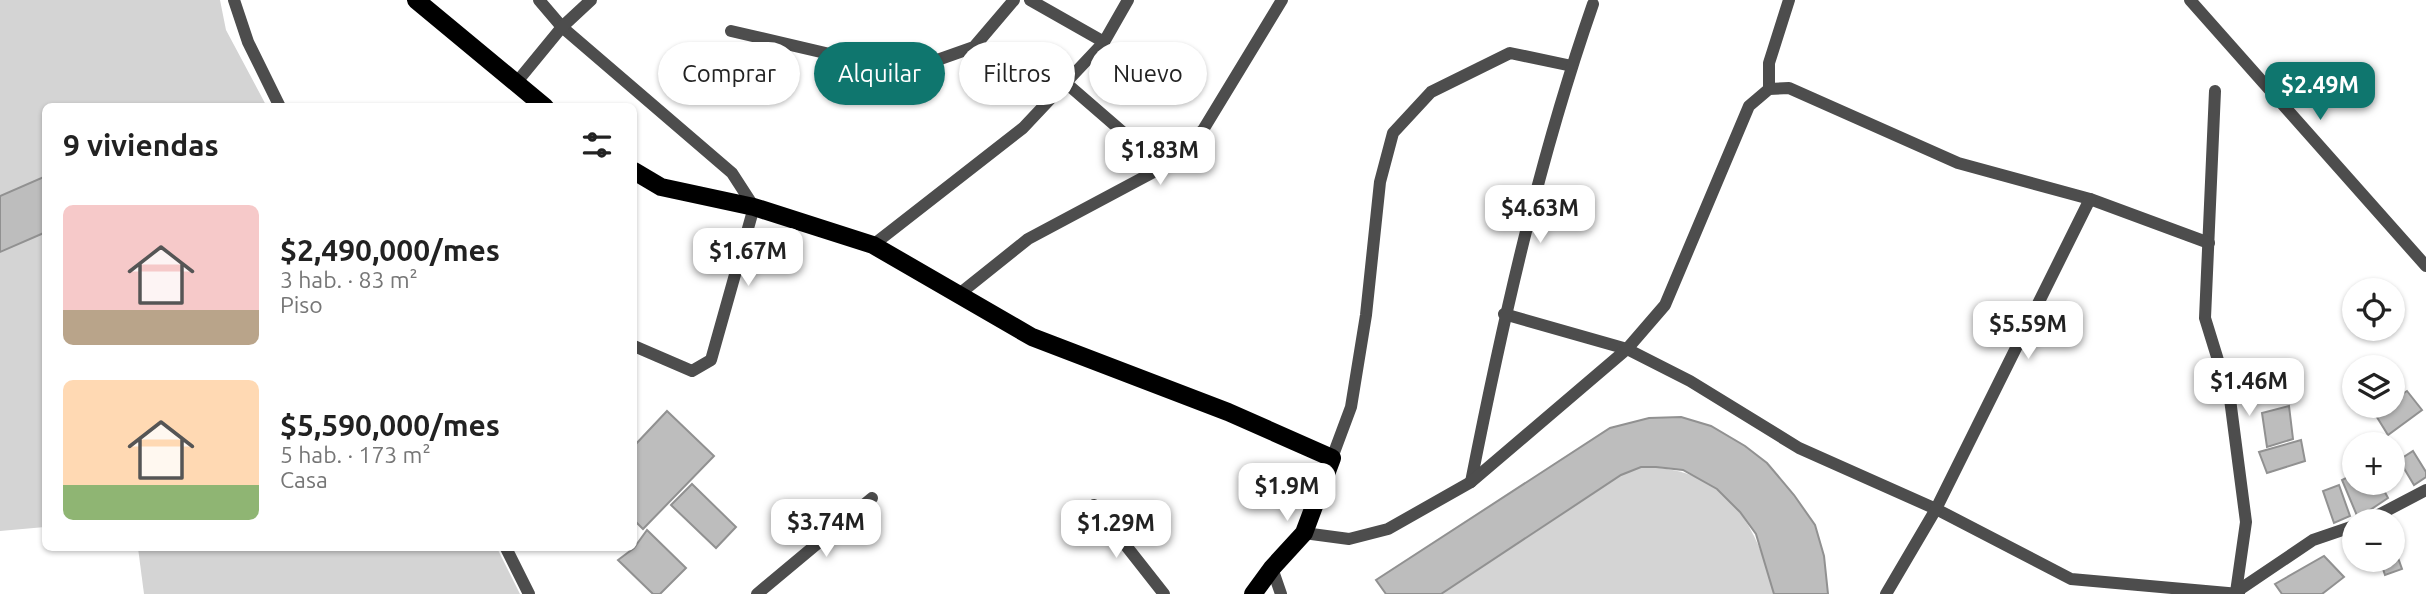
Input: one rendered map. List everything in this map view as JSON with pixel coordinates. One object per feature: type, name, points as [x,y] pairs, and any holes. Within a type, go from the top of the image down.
[{"type":"main road","points":[[415,0],[540,103]]},
{"type":"main road","points":[[637,174],[661,187],[754,208],[873,244],[1032,337],[1228,412],[1332,458],[1304,533],[1272,568],[1254,594]]},
{"type":"street","points":[[234,0],[248,41],[277,102]]},
{"type":"street","points":[[539,0],[562,27],[732,173],[754,208],[711,360],[692,371],[637,347]]},
{"type":"street","points":[[516,83],[562,27],[591,0]]},
{"type":"street","points":[[731,31],[864,62],[926,64],[974,47],[1014,0]]},
{"type":"street","points":[[1030,0],[1104,42],[1128,0]]},
{"type":"street","points":[[958,295],[1028,239],[1163,167],[1203,130],[1282,0]]},
{"type":"street","points":[[1769,89],[1769,63],[1789,0]]},
{"type":"street","points":[[2190,0],[2426,267]]},
{"type":"street","points":[[1471,481],[1504,314],[1572,66],[1593,4]]},
{"type":"street","points":[[1332,458],[1351,407],[1366,315],[1380,182],[1393,133],[1431,92],[1510,52],[1572,66]]},
{"type":"street","points":[[1075,73],[1089,58]]},
{"type":"street","points":[[1304,533],[1349,539],[1388,529],[1471,481],[1628,349],[1665,305],[1749,106],[1769,89],[1788,89],[1958,163],[2090,199],[2209,243]]},
{"type":"street","points":[[1075,91],[1163,167]]},
{"type":"street","points":[[2215,91],[2205,318],[2230,399],[2246,522],[2236,593]]},
{"type":"street","points":[[873,244],[1023,128],[1045,105]]},
{"type":"street","points":[[1886,594],[1936,509],[2090,199]]},
{"type":"street","points":[[1504,314],[1628,349],[1690,382],[1798,448],[1936,509],[2071,579],[2236,593],[2313,540],[2342,530]]},
{"type":"street","points":[[2390,509],[2426,490]]},
{"type":"street","points":[[758,594],[872,498]]},
{"type":"street","points":[[1094,505],[1164,594]]},
{"type":"street","points":[[508,551],[529,594]]},
{"type":"street","points":[[1272,568],[1281,594]]},
{"type":"shaded area","points":[[0,0],[220,0],[226,30],[265,103],[42,103],[42,527],[0,531]]},
{"type":"shaded area","points":[[1641,467],[1670,469],[1694,476],[1715,488],[1732,503],[1746,521],[1757,543],[1774,594],[1441,594],[1621,475]]},
{"type":"shaded area","points":[[138,551],[498,551],[520,594],[144,594]]},
{"type":"building","points":[[42,178],[42,234],[0,252],[0,196]]},
{"type":"building","points":[[2278,363],[2281,379],[2250,387],[2249,373]]},
{"type":"building","points":[[2407,391],[2422,410],[2392,432],[2386,432],[2377,418],[2405,418]]},
{"type":"building","points":[[2289,406],[2293,439],[2267,447],[2262,413]]},
{"type":"building","points":[[667,411],[714,456],[643,529],[637,523],[637,443]]},
{"type":"building","points":[[1681,417],[1711,426],[1745,446],[1767,463],[1794,495],[1815,525],[1824,556],[1828,594],[1774,594],[1756,534],[1740,512],[1717,489],[1683,470],[1656,467],[1641,467],[1621,475],[1441,594],[1386,594],[1376,580],[1610,428],[1649,418]]},
{"type":"building","points":[[2301,440],[2305,461],[2267,473],[2259,452]]},
{"type":"building","points":[[2413,451],[2426,472],[2426,477],[2414,485],[2405,470],[2405,456]]},
{"type":"building","points":[[692,484],[736,527],[716,548],[671,505]]},
{"type":"building","points":[[2339,485],[2348,509],[2342,509],[2342,520],[2334,523],[2323,491]]},
{"type":"building","points":[[2348,495],[2386,495],[2388,498],[2372,509],[2354,509]]},
{"type":"building","points":[[647,530],[686,568],[660,594],[653,594],[618,560],[630,551],[637,551],[637,544]]},
{"type":"building","points":[[2324,556],[2344,577],[2322,594],[2282,594],[2275,584]]}]
